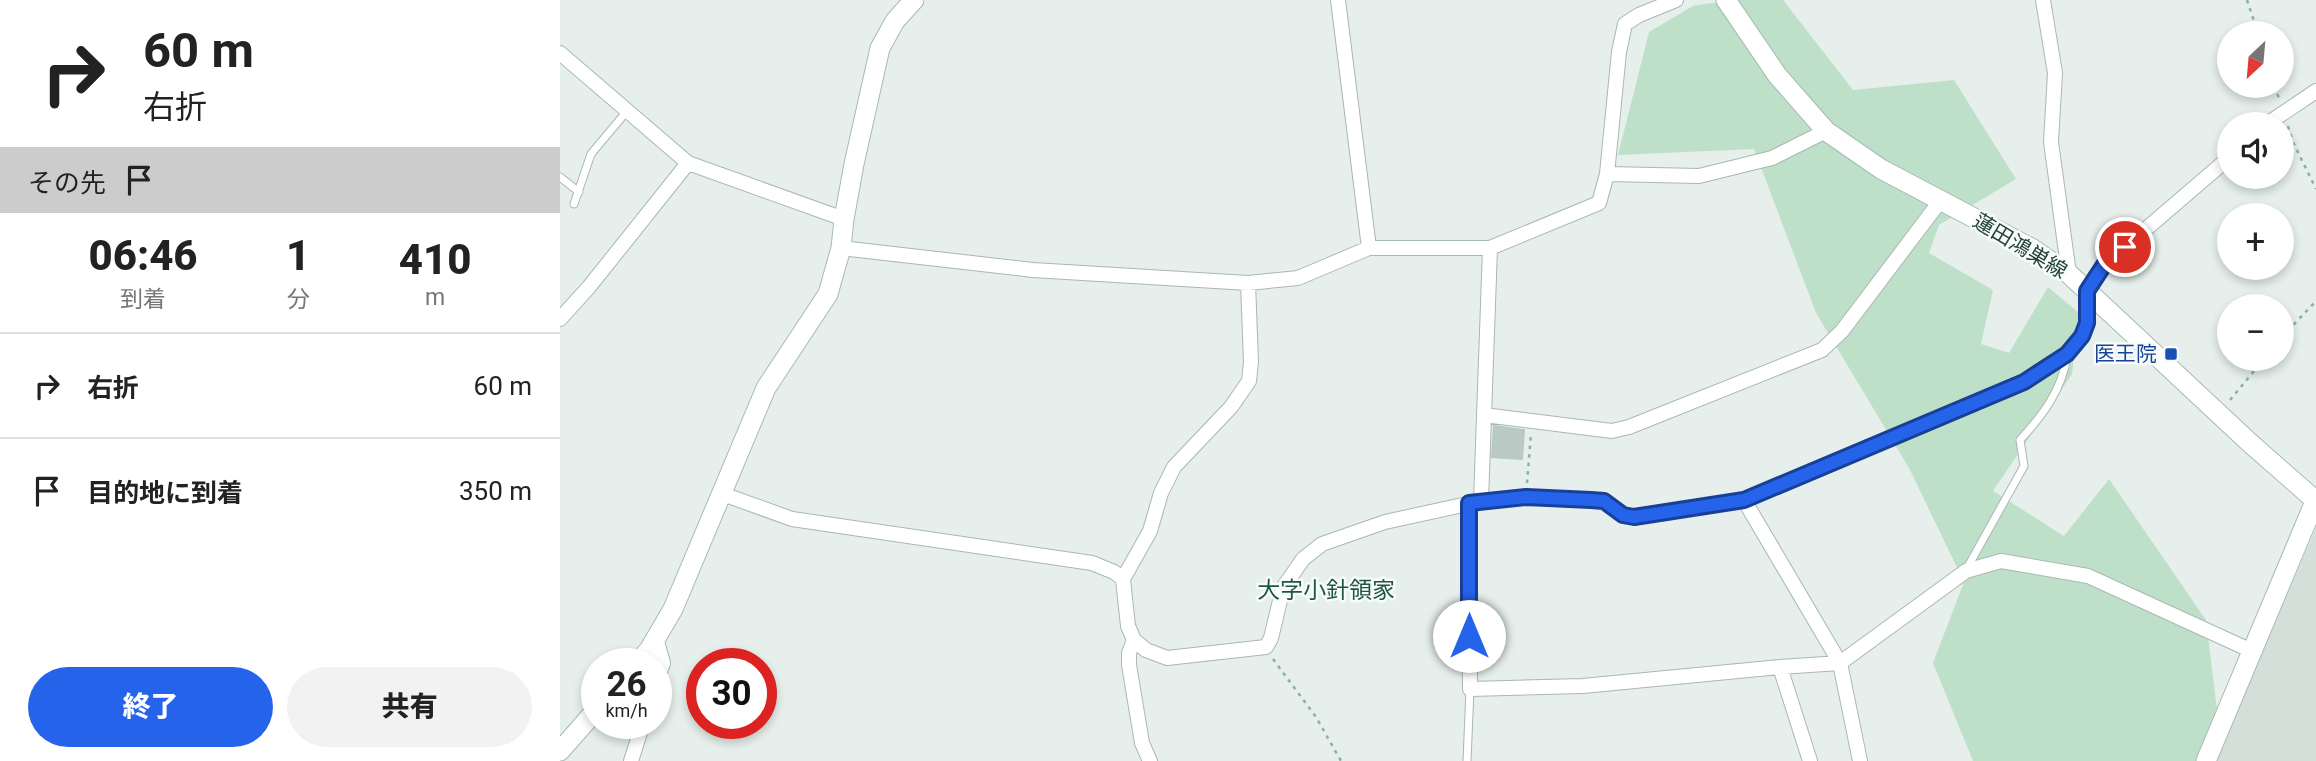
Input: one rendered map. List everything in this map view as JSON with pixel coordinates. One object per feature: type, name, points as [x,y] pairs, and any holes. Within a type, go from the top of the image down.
[{"type":"street","points":[[648,648],[673,609],[766,388],[828,294],[841,248],[844,219],[880,48],[895,21],[914,0]]},
{"type":"street","points":[[1338,0],[1369,248]]},
{"type":"street","points":[[841,248],[1033,270],[1248,283],[1298,278],[1369,248],[1490,248],[1599,203],[1607,174],[1619,52],[1625,24],[1639,15],[1676,0]]},
{"type":"street","name":"蓮田鴻巣線","points":[[1726,0],[1777,75],[1826,131],[1881,169],[2033,249],[2069,274],[2316,500]]},
{"type":"street","points":[[2043,0],[2055,73],[2051,142],[2069,274]]},
{"type":"street","points":[[560,53],[688,163],[844,219]]},
{"type":"street","points":[[2284,112],[2316,91]]},
{"type":"street","points":[[1607,174],[1699,176],[1772,158],[1826,131]]},
{"type":"street","points":[[560,319],[589,288],[688,163]]},
{"type":"street","points":[[1248,283],[1251,362],[1249,381],[1231,407],[1174,467],[1161,493],[1150,531],[1123,579],[1128,626],[1134,640],[1146,650],[1167,658],[1266,647],[1271,638],[1283,588],[1303,559],[1322,544],[1385,522],[1475,502],[1526,497],[1604,501],[1623,515],[1634,517],[1744,500],[2024,382],[2067,354],[2082,336],[2087,323],[2087,291],[2104,265],[2217,168]]},
{"type":"street","points":[[1485,415],[1612,431],[1629,427],[1822,350],[1842,331],[1941,200]]},
{"type":"street","points":[[1490,248],[1485,415],[1475,502],[1469,689],[1583,686],[1840,663],[1966,571],[2001,561],[2088,576],[2252,650]]},
{"type":"street","points":[[720,493],[792,519],[1092,563],[1123,579]]},
{"type":"street","points":[[1744,500],[1840,663],[1860,761]]},
{"type":"street","points":[[2206,761],[2316,500]]},
{"type":"street","points":[[656,638],[659,648]]},
{"type":"street","points":[[1134,640],[1129,653],[1129,665],[1142,743],[1150,761]]},
{"type":"street","points":[[1780,667],[1810,761]]},
{"type":"street","points":[[560,751],[581,727]]},
{"type":"street","points":[[631,761],[638,739]]},
{"type":"lane","points":[[574,204],[591,154],[628,111]]},
{"type":"lane","points":[[560,177],[579,192]]},
{"type":"lane","points":[[1966,571],[2024,466],[2020,440],[2044,413],[2064,375],[2067,354]]},
{"type":"lane","points":[[1467,761],[1469,689]]},
{"type":"path","points":[[2247,0],[2254,21]]},
{"type":"path","points":[[2294,146],[2316,188]]},
{"type":"path","points":[[2294,324],[2316,301]]},
{"type":"path","points":[[2219,413],[2254,371]]},
{"type":"path","points":[[1526,497],[1532,421]]},
{"type":"path","points":[[1266,647],[1277,667],[1316,717],[1341,761]]},
{"type":"shaded area","points":[[2316,528],[2316,761],[2217,761],[2260,657]]},
{"type":"green space","points":[[1731,0],[1783,0],[1853,90],[1954,80],[2016,179],[1939,225],[1929,253],[1993,290],[1981,344],[2009,353],[2048,287],[2079,313],[2072,374],[1993,491],[2064,536],[2109,479],[2206,620],[2217,710],[2196,761],[1973,761],[1933,663],[1964,582],[1909,468],[1816,313],[1754,149],[1618,155],[1649,32],[1693,6]]},
{"type":"building","points":[[1494,426],[1524,430],[1522,459],[1492,457]]},
{"type":"place","name":"医王院","points":[[2171,354]]},
{"type":"district","name":"大字小針領家","points":[[1326,590]]},
{"type":"route","points":[[1469,636],[1469,503],[1526,497],[1604,501],[1623,515],[1634,517],[1744,500],[2024,382],[2067,354],[2082,336],[2087,323],[2087,291],[2104,265],[2125,247]]}]
